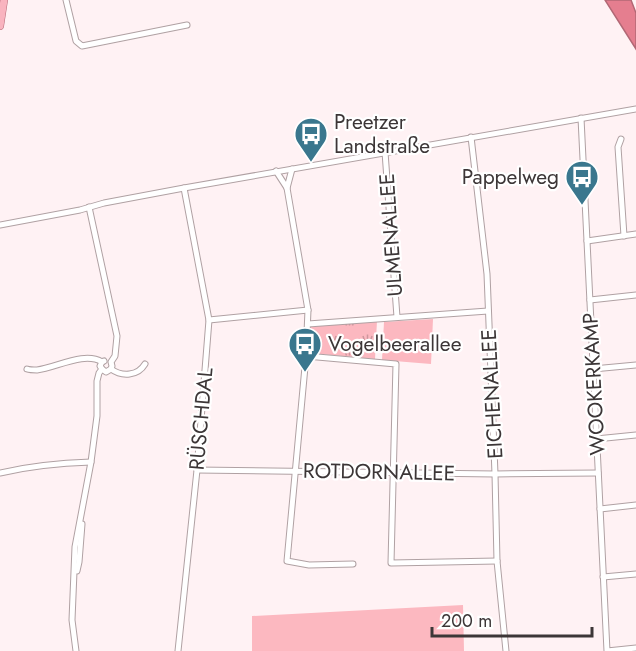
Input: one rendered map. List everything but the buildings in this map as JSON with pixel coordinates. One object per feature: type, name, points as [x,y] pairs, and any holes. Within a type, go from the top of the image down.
[{"type":"main road","points":[[0,26],[4,0]]},
{"type":"street","points":[[66,0],[76,41],[82,46],[188,25]]},
{"type":"street","points":[[0,225],[276,171],[636,109]]},
{"type":"street","name":"WOOKERKAMP","points":[[581,118],[607,651]]},
{"type":"street","name":"EICHENALLEE","points":[[471,137],[487,273],[497,561],[506,651]]},
{"type":"street","points":[[621,139],[618,147],[624,236]]},
{"type":"street","name":"ULMENALLEE","points":[[385,152],[397,317]]},
{"type":"street","points":[[287,188],[292,169]]},
{"type":"street","points":[[276,171],[287,188],[308,310],[306,356],[287,561],[309,566],[353,564]]},
{"type":"street","name":"RÜSCHDAL","points":[[178,651],[197,470],[209,320],[184,188]]},
{"type":"street","points":[[89,207],[117,336],[111,369]]},
{"type":"street","points":[[587,241],[636,234]]},
{"type":"street","points":[[590,300],[636,295]]},
{"type":"street","points":[[209,320],[308,310]]},
{"type":"street","points":[[308,324],[488,311]]},
{"type":"street","points":[[306,356],[396,363],[391,563],[497,561]]},
{"type":"street","points":[[27,369],[37,370],[82,359],[96,358],[102,362]]},
{"type":"street","points":[[102,362],[107,360],[111,362]]},
{"type":"street","points":[[102,362],[100,364],[102,369],[106,372],[111,369]]},
{"type":"street","points":[[111,369],[117,374],[135,373],[141,370],[145,363]]},
{"type":"street","points":[[593,369],[636,365]]},
{"type":"street","points":[[76,651],[72,620],[75,547],[91,462],[97,416],[97,381],[102,369]]},
{"type":"street","points":[[596,440],[636,435]]},
{"type":"street","points":[[0,473],[59,463],[91,462]]},
{"type":"street","name":"ROTDORNALLEE","points":[[197,470],[598,473]]},
{"type":"street","points":[[600,509],[636,505]]},
{"type":"street","points":[[603,577],[636,574]]},
{"type":"street","points":[[607,651],[636,648]]},
{"type":"green space","points":[[433,319],[431,364],[382,360],[384,322]]},
{"type":"green space","points":[[377,321],[375,359],[309,353],[310,326]]},
{"type":"green space","points":[[463,605],[464,651],[252,651],[252,616]]},
{"type":"shaded area","points":[[605,0],[631,0],[636,13],[636,49]]},
{"type":"place","name":"Preetzer Landstraße","points":[[311,163]]},
{"type":"place","name":"Pappelweg","points":[[582,206]]},
{"type":"place","name":"Vogelbeerallee","points":[[305,373]]}]
